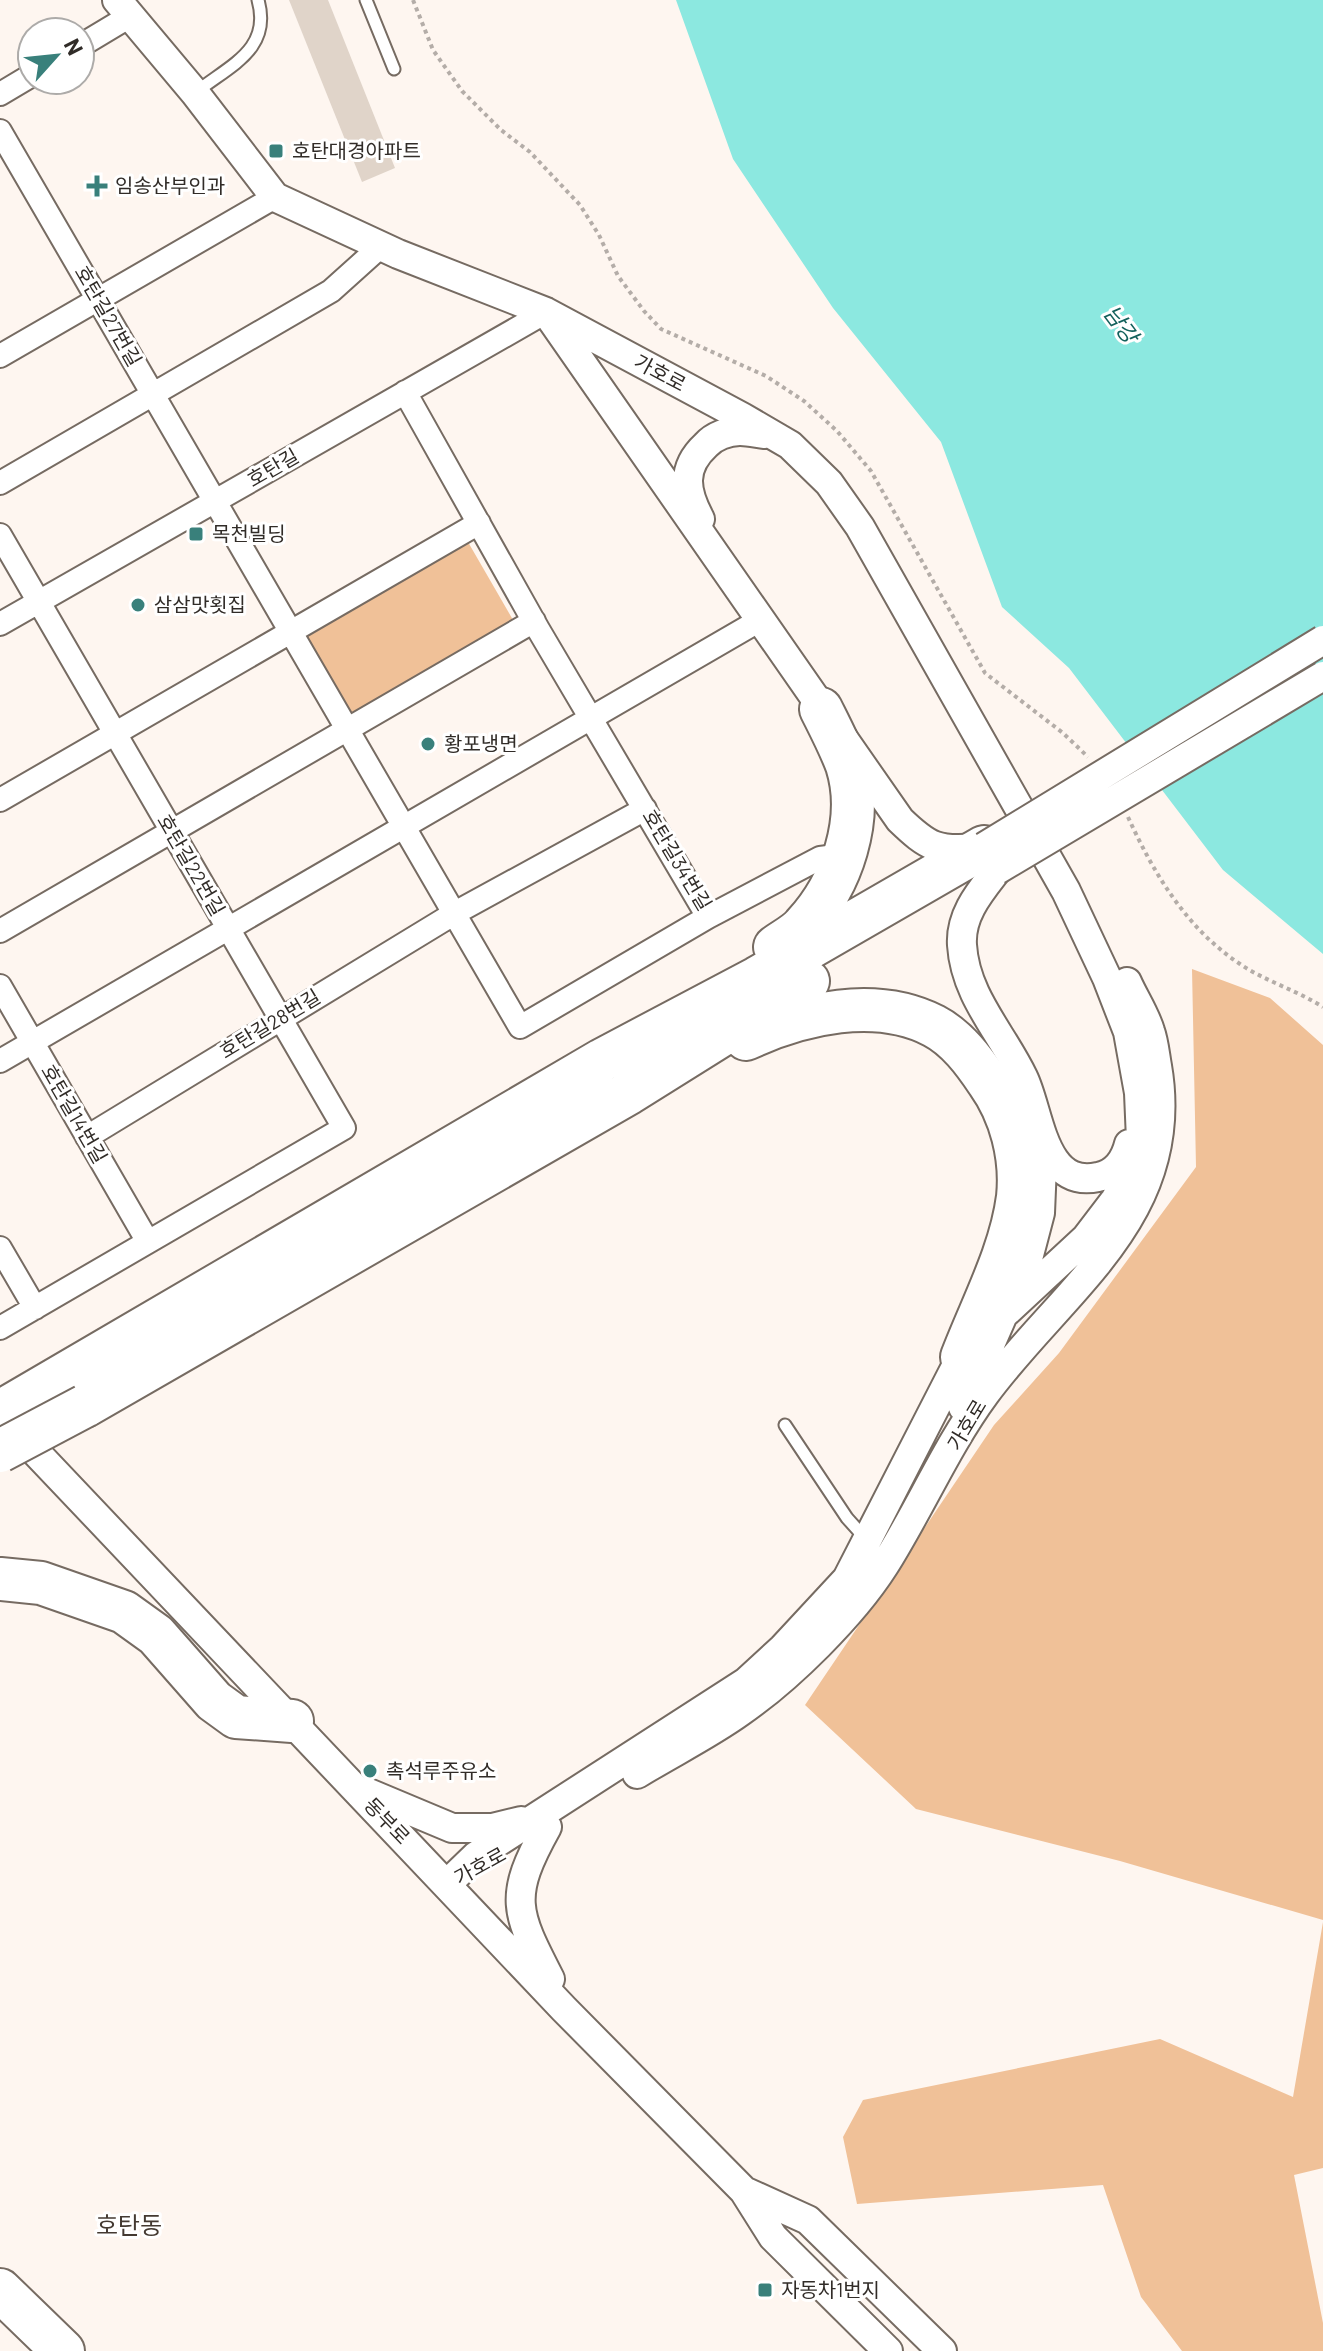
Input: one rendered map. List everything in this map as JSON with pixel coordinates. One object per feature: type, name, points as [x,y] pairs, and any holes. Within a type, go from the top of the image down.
[{"type":"highway","points":[[0,1451],[73,1391],[602,1060],[804,926],[830,888],[851,833],[853,801],[847,766],[821,709]]},
{"type":"highway","points":[[602,1060],[990,859]]},
{"type":"highway","points":[[629,1093],[990,859]]},
{"type":"highway","points":[[0,1413],[73,1391],[629,1093],[765,1030],[809,1017],[852,1011],[900,1013],[936,1026],[969,1054],[999,1097],[1017,1147],[1018,1195],[1010,1237],[962,1357]]},
{"type":"highway","points":[[0,1579],[41,1583],[124,1612],[156,1635],[214,1701],[236,1717],[292,1721]]},
{"type":"highway","points":[[0,2290],[63,2351]]},
{"type":"street","name":"가호로","points":[[124,8],[195,93],[275,197],[381,246],[546,312],[790,445],[829,483],[860,527],[1066,891],[1107,978],[1128,1032],[1139,1093],[1141,1140],[1133,1171],[1086,1238],[964,1351],[881,1545]]},
{"type":"street","points":[[96,32],[124,8]]},
{"type":"street","name":"호탄길27번길","points":[[0,131],[216,502]]},
{"type":"street","points":[[0,356],[275,197]]},
{"type":"street","points":[[0,483],[331,291],[381,246]]},
{"type":"street","points":[[546,312],[821,709],[900,820],[922,842],[990,859],[1323,676]]},
{"type":"street","name":"호탄길","points":[[0,624],[546,312]]},
{"type":"street","name":"호탄길34번길","points":[[405,392],[534,621],[708,917],[820,858],[844,855]]},
{"type":"street","points":[[732,580],[690,500],[687,478],[694,456],[713,438],[737,430],[772,434]]},
{"type":"street","points":[[216,502],[520,1027],[708,917]]},
{"type":"street","points":[[0,800],[479,523]]},
{"type":"street","name":"호탄길22번길","points":[[0,535],[344,1128],[148,1242]]},
{"type":"street","points":[[0,1061],[760,620]]},
{"type":"street","points":[[0,931],[534,621]]},
{"type":"street","points":[[1139,1093],[1135,1126],[1126,1155],[1113,1172],[1097,1178],[1075,1178],[1056,1164],[1043,1141],[1024,1079],[968,979],[962,944],[965,921],[990,859],[1323,640]]},
{"type":"street","name":"호탄길28번길","points":[[87,1137],[455,913],[645,809]]},
{"type":"street","name":"가호로","points":[[447,1884],[476,1856],[540,1823],[746,1682],[783,1648],[881,1545],[928,1488],[984,1395],[1098,1264],[1123,1228],[1148,1181],[1160,1138],[1161,1092],[1150,1031],[1118,962],[1066,891]]},
{"type":"street","name":"호탄길14번길","points":[[0,986],[148,1242]]},
{"type":"street","points":[[928,1488],[1029,1255],[1040,1213],[1043,1141]]},
{"type":"street","points":[[0,1328],[148,1242]]},
{"type":"street","points":[[0,1248],[35,1308]]},
{"type":"street","name":"동부로","points":[[0,1413],[564,2009],[744,2191],[773,2237],[888,2351]]},
{"type":"street","points":[[354,1787],[452,1828],[540,1823],[520,1892],[523,1926],[564,2009]]},
{"type":"street","name":"동부로","points":[[744,2191],[808,2220],[942,2351]]},
{"type":"lane","points":[[195,93],[255,46],[262,27],[258,0]]},
{"type":"lane","points":[[366,0],[394,69]]},
{"type":"lane","points":[[785,1425],[847,1518],[881,1545]]},
{"type":"shaded area","points":[[468,542],[513,620],[349,715],[304,637]]},
{"type":"shaded area","points":[[1192,969],[1270,998],[1323,1045],[1323,1920],[1120,1861],[916,1809],[805,1705],[994,1425],[1059,1353],[1196,1167]]},
{"type":"shaded area","points":[[1323,1922],[1323,2168],[1294,2175],[1323,2323],[1323,2351],[1182,2351],[1141,2297],[1103,2185],[857,2204],[843,2137],[863,2100],[1160,2039],[1293,2097]]},
{"type":"water","name":"남강","points":[[676,0],[1323,0],[1323,954],[1223,870],[1069,668],[1002,607],[941,442],[833,308],[733,159]]},
{"type":"building","points":[[289,0],[328,0],[395,168],[362,182]]},
{"type":"place","name":"호탄대경아파트","points":[[276,151]]},
{"type":"place","name":"임송산부인과","points":[[97,186]]},
{"type":"place","name":"목천빌딩","points":[[196,534]]},
{"type":"place","name":"삼삼맛횟집","points":[[138,605]]},
{"type":"place","name":"황포냉면","points":[[428,744]]},
{"type":"place","name":"촉석루주유소","points":[[370,1771]]},
{"type":"place","name":"자동차1번지","points":[[765,2290]]},
{"type":"district","name":"호탄동","points":[[129,2226]]}]
